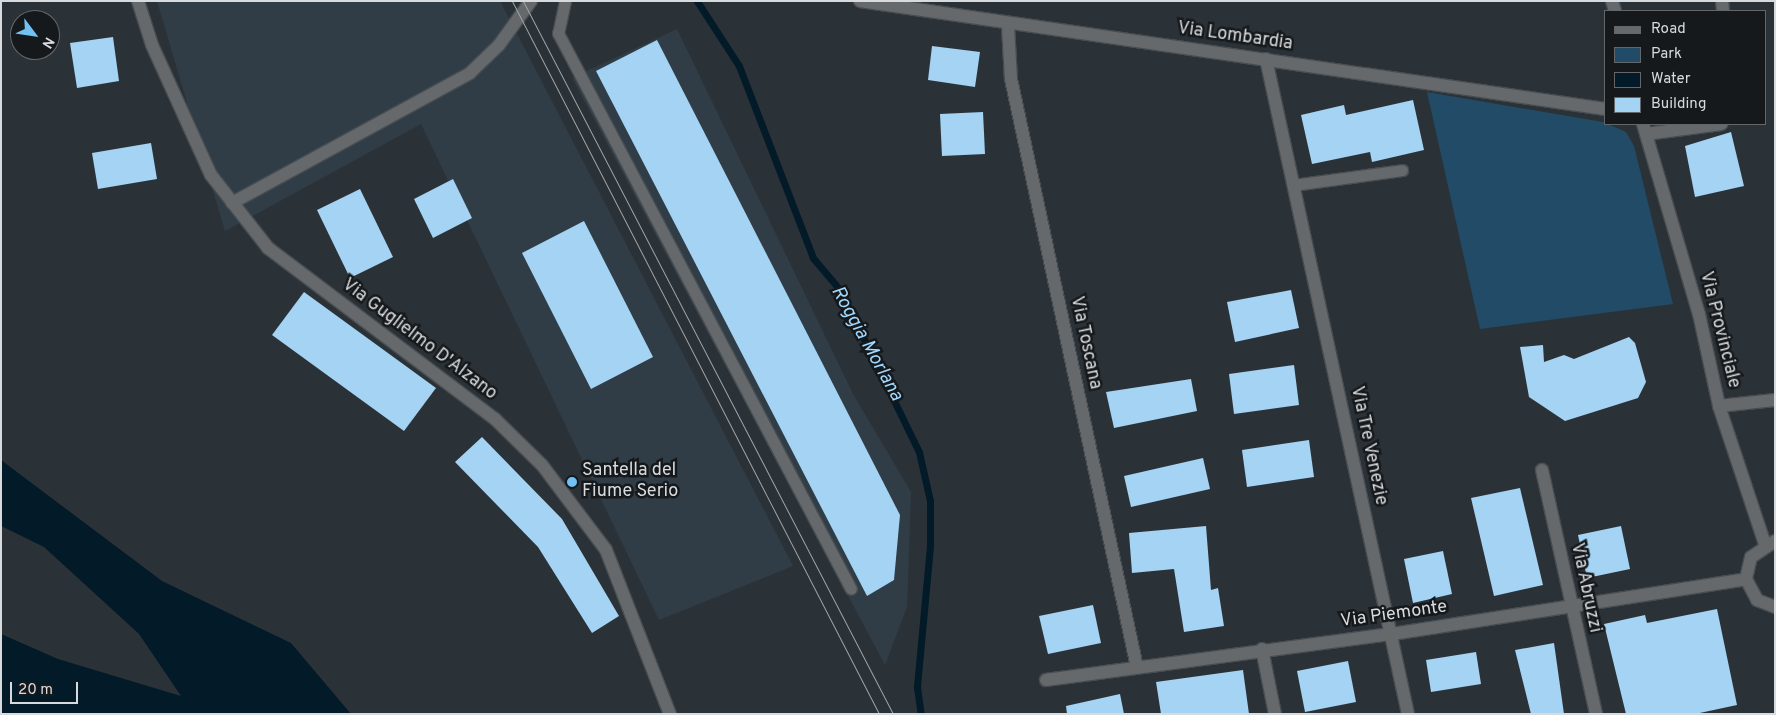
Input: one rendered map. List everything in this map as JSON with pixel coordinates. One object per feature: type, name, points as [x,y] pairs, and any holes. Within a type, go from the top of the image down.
[{"type":"street","name":"Via Guglielmo D'Alzano","points":[[138,1],[152,45],[211,175],[268,248],[495,419],[542,465],[606,550],[670,714]]},
{"type":"street","points":[[232,203],[470,73],[499,45],[531,1]]},
{"type":"street","name":"Via Lombardia","points":[[860,1],[1008,26],[1266,59],[1604,109]]},
{"type":"street","name":"Via Toscana","points":[[1008,26],[1011,78],[1137,667]]},
{"type":"street","name":"Via Tre Venezie","points":[[1266,59],[1408,714]]},
{"type":"street","points":[[1644,129],[1706,125]]},
{"type":"street","name":"Via Provinciale","points":[[1644,129],[1699,314],[1719,406],[1770,542]]},
{"type":"street","points":[[1719,406],[1775,400]]},
{"type":"street","name":"Via Abruzzi","points":[[1542,470],[1570,605],[1596,714]]},
{"type":"street","points":[[1770,542],[1751,557],[1746,579],[1757,600],[1775,607]]},
{"type":"street","name":"Via Piemonte","points":[[1046,680],[1262,649],[1392,634],[1746,579]]},
{"type":"street","points":[[1262,649],[1274,714]]},
{"type":"lane","points":[[566,1],[558,32],[851,589]]},
{"type":"lane","points":[[1293,185],[1402,170]]},
{"type":"shaded area","points":[[157,1],[500,1],[793,566],[659,620],[421,124],[225,231]]},
{"type":"shaded area","points":[[677,29],[853,394],[911,492],[907,607],[885,665],[572,78]]},
{"type":"green space","points":[[1427,92],[1603,122],[1604,125],[1610,125],[1626,132],[1634,146],[1673,304],[1480,329]]},
{"type":"water","points":[[1,460],[162,581],[291,643],[351,714],[1,714],[1,634],[58,659],[181,696],[139,634],[44,547],[1,526]]},
{"type":"building","points":[[113,37],[119,81],[77,88],[70,43]]},
{"type":"building","points":[[657,40],[900,515],[894,580],[867,596],[596,71]]},
{"type":"building","points":[[932,46],[980,52],[975,87],[928,80]]},
{"type":"building","points":[[1413,100],[1424,150],[1372,162],[1370,152],[1312,164],[1301,115],[1344,105],[1346,115]]},
{"type":"building","points":[[983,112],[985,154],[942,156],[940,114]]},
{"type":"building","points":[[1731,132],[1744,186],[1695,197],[1685,146]]},
{"type":"building","points":[[151,143],[157,179],[98,189],[92,153]]},
{"type":"building","points":[[453,179],[472,218],[433,238],[414,199]]},
{"type":"building","points":[[360,189],[393,257],[350,278],[317,210]]},
{"type":"building","points":[[584,221],[653,357],[591,389],[522,253]]},
{"type":"building","points":[[1291,290],[1299,328],[1235,342],[1227,302]]},
{"type":"building","points":[[304,292],[436,388],[404,431],[272,335]]},
{"type":"building","points":[[1629,337],[1635,343],[1646,382],[1638,398],[1565,421],[1529,397],[1520,347],[1543,345],[1544,362],[1564,355],[1574,359]]},
{"type":"building","points":[[1294,365],[1299,405],[1234,414],[1229,374]]},
{"type":"building","points":[[1191,379],[1197,411],[1114,428],[1106,392]]},
{"type":"building","points":[[482,437],[562,519],[619,616],[592,633],[538,547],[455,462]]},
{"type":"building","points":[[1309,440],[1314,477],[1247,487],[1242,450]]},
{"type":"building","points":[[1203,458],[1210,489],[1131,507],[1124,476]]},
{"type":"building","points":[[1520,488],[1543,585],[1494,596],[1471,498]]},
{"type":"building","points":[[1206,526],[1211,590],[1218,588],[1224,626],[1184,632],[1174,569],[1132,573],[1129,533]]},
{"type":"building","points":[[1621,526],[1630,569],[1587,578],[1578,535]]},
{"type":"building","points":[[1443,551],[1452,594],[1413,603],[1404,559]]},
{"type":"building","points":[[1093,605],[1101,643],[1048,654],[1039,616]]},
{"type":"building","points":[[1717,609],[1737,705],[1695,714],[1626,714],[1604,624],[1645,615],[1647,623]]},
{"type":"building","points":[[1554,643],[1564,714],[1531,714],[1515,650]]},
{"type":"building","points":[[1476,652],[1481,684],[1431,692],[1426,660]]},
{"type":"building","points":[[1348,661],[1356,702],[1305,712],[1297,671]]},
{"type":"building","points":[[1243,670],[1249,714],[1161,714],[1156,682]]},
{"type":"building","points":[[1120,694],[1124,714],[1067,714],[1066,706]]},
{"type":"waterway","name":"Roggia Morlana","points":[[697,1],[739,66],[813,258],[840,290],[919,452],[930,501],[930,546],[917,687],[921,714]]},
{"type":"tram line","points":[[512,1],[879,714]]},
{"type":"tram line","points":[[523,1],[893,714]]},
{"type":"place","name":"Santella del Fiume Serio","points":[[572,482]]}]
